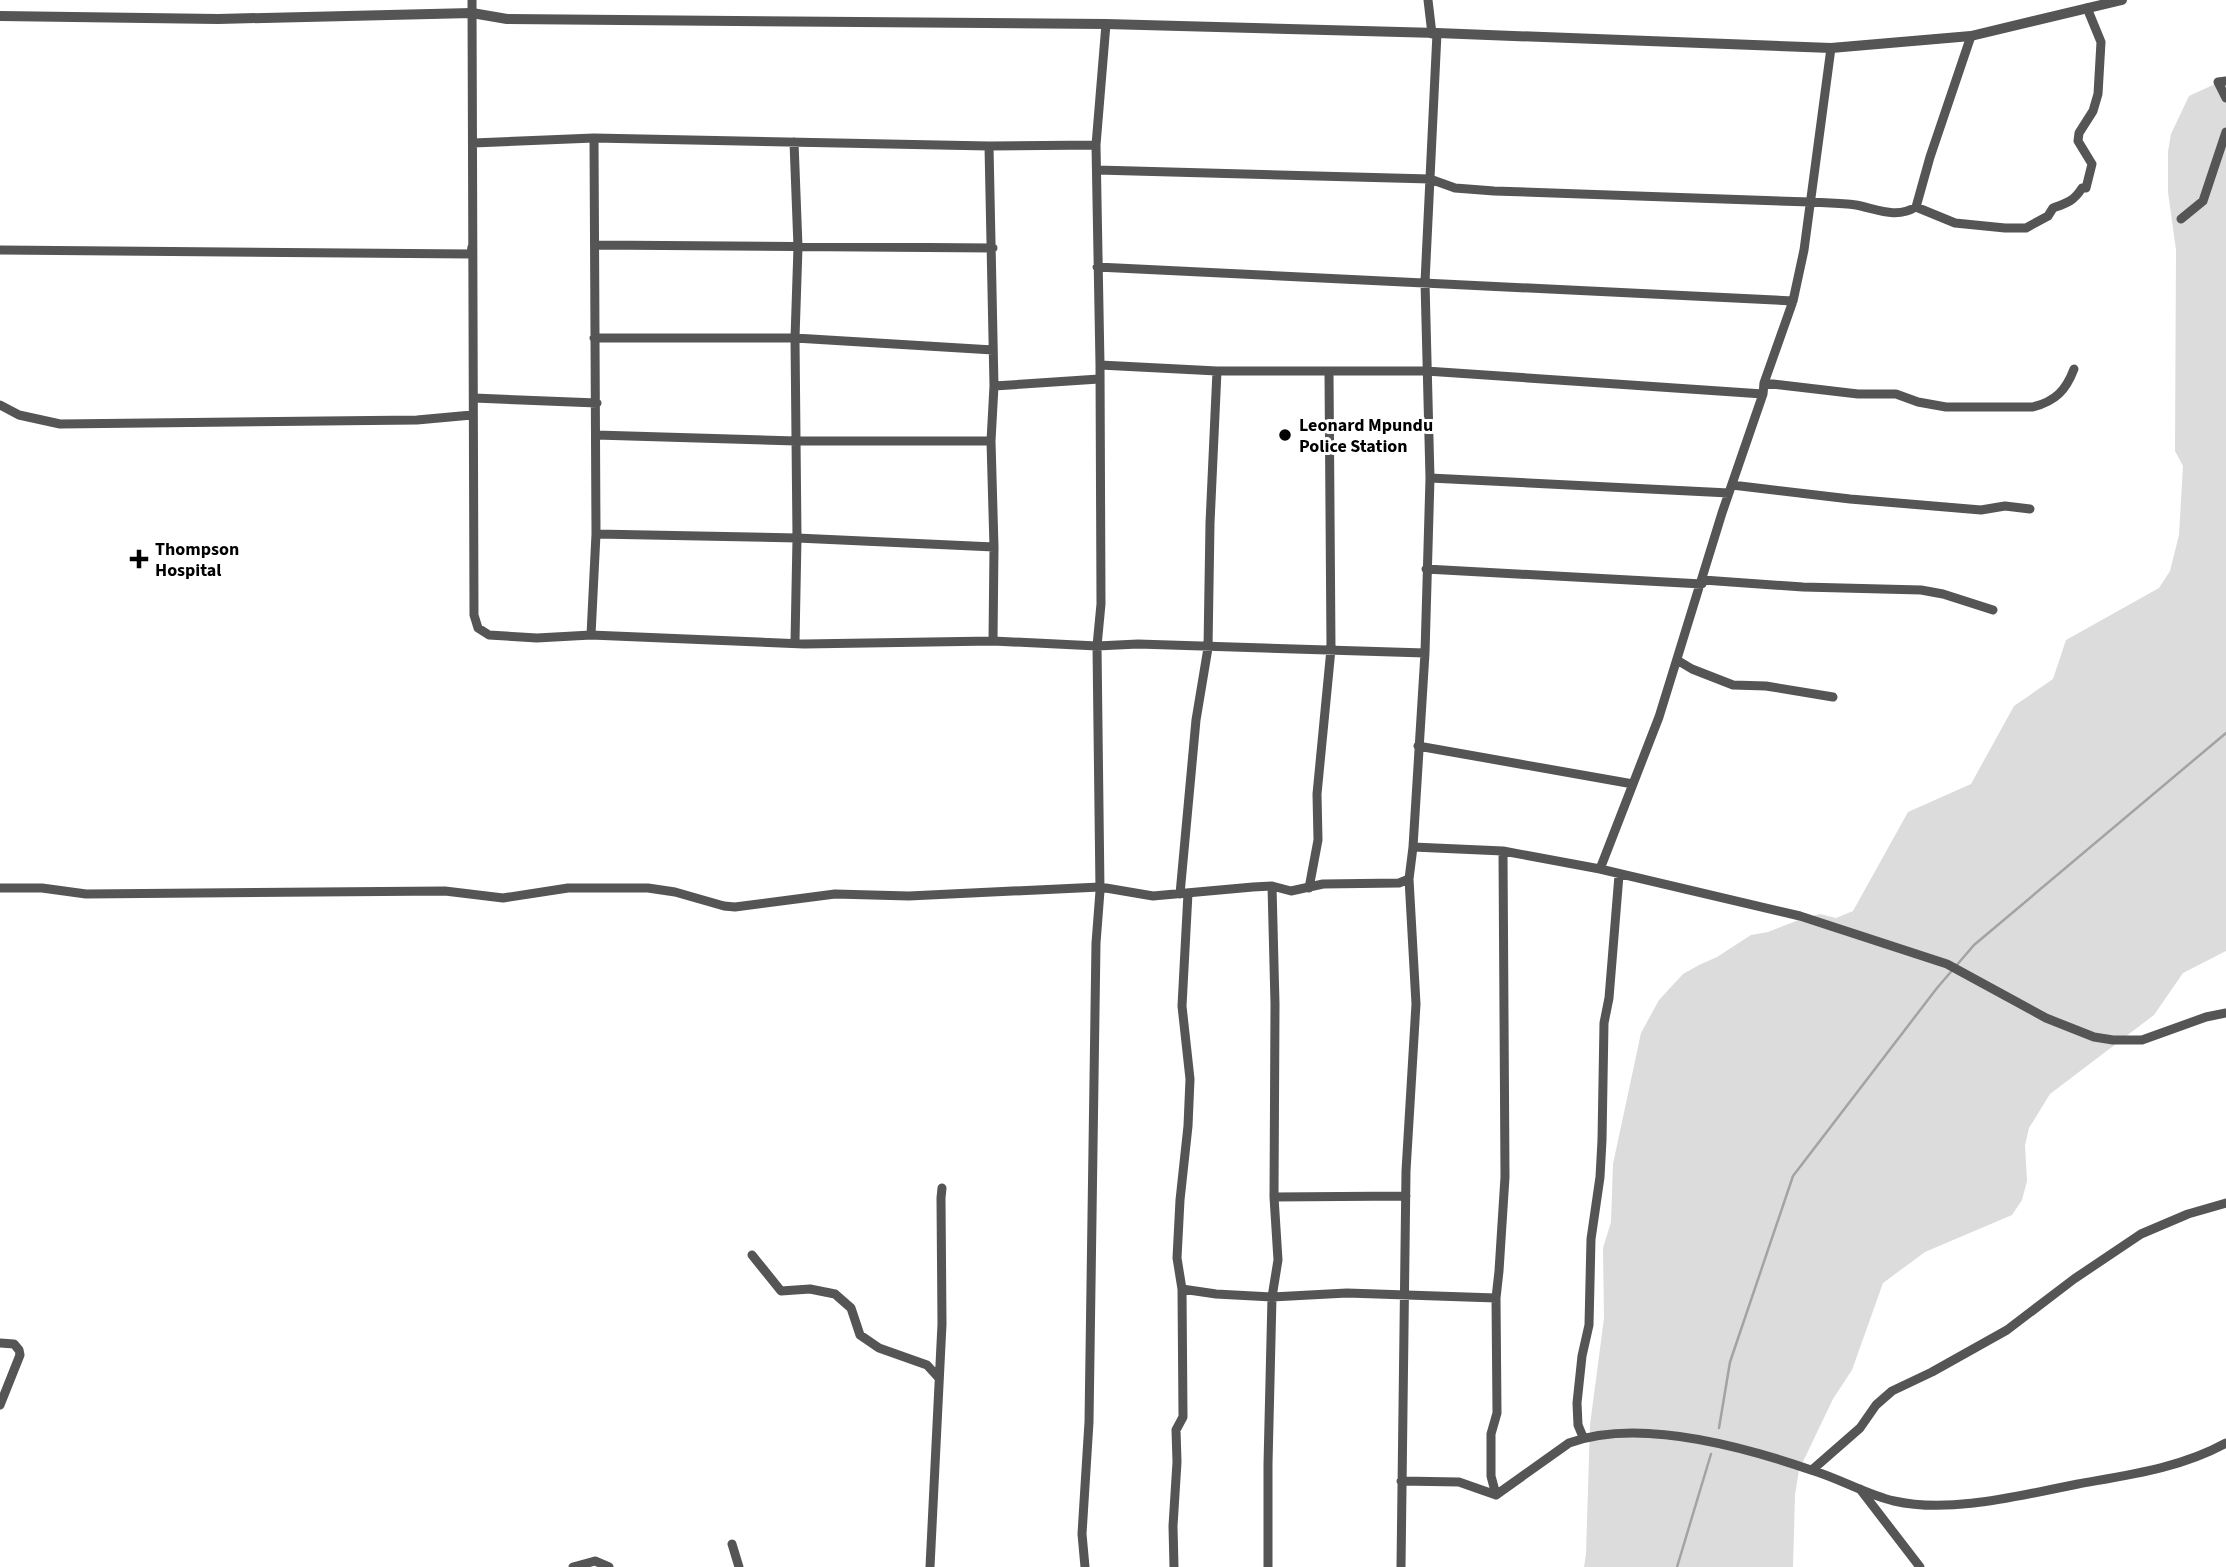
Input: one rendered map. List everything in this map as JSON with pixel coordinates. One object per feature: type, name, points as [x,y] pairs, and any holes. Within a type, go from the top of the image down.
[{"type":"street","points":[[472,0],[472,415],[474,615],[478,628],[489,635],[537,638],[591,635],[804,644],[993,641],[1097,646],[1138,644],[1425,653]]},
{"type":"street","points":[[1401,1567],[1406,1196],[1416,1004],[1409,879],[1425,653],[1430,478],[1425,282],[1434,33],[1429,0]]},
{"type":"street","points":[[0,16],[218,19],[472,13],[508,19],[1106,24],[1831,48],[1971,36],[2122,0]]},
{"type":"street","points":[[1916,207],[1955,223],[2026,228],[2048,216],[2053,208],[2069,204],[2082,188],[2086,188],[2092,164],[2081,148],[2079,134],[2096,102],[2101,42],[2087,8]]},
{"type":"street","points":[[1085,1567],[1082,1534],[1089,1422],[1096,943],[1100,887],[1097,646],[1101,604],[1100,365],[1096,145],[1106,24]]},
{"type":"street","points":[[1097,170],[1430,179],[1455,187],[1494,191],[1810,202],[1854,205],[1888,213],[1907,212],[1916,207],[1971,36]]},
{"type":"street","points":[[1600,869],[1677,660],[1730,489],[1763,394],[1764,383],[1793,301],[1804,250],[1831,48]]},
{"type":"street","points":[[2226,81],[2218,82],[2226,98]]},
{"type":"street","points":[[2181,219],[2203,201],[2226,132]]},
{"type":"street","points":[[474,143],[594,138],[989,146],[1096,145]]},
{"type":"street","points":[[591,635],[596,534],[597,403],[594,338],[594,138]]},
{"type":"street","points":[[794,142],[798,247],[794,642]]},
{"type":"street","points":[[989,146],[993,248],[993,641]]},
{"type":"street","points":[[0,250],[471,254],[472,245]]},
{"type":"street","points":[[596,246],[993,248]]},
{"type":"street","points":[[1097,267],[1793,301]]},
{"type":"street","points":[[594,338],[795,338],[993,350]]},
{"type":"street","points":[[1100,365],[1217,371],[1426,371],[1763,394]]},
{"type":"street","points":[[1764,383],[1858,394],[1896,394],[1918,402],[1946,407],[2033,407],[2045,404],[2063,393],[2074,369]]},
{"type":"street","points":[[1174,1567],[1176,1430],[1183,1417],[1182,1289],[1177,1258],[1190,1079],[1182,1006],[1184,893],[1196,720],[1208,648],[1217,371]]},
{"type":"street","points":[[1309,888],[1318,840],[1317,794],[1331,649],[1329,372]]},
{"type":"street","points":[[994,386],[1099,379]]},
{"type":"street","points":[[474,398],[597,403]]},
{"type":"street","points":[[0,405],[41,422],[60,424],[416,420],[472,415]]},
{"type":"street","points":[[596,435],[796,441],[991,442]]},
{"type":"street","points":[[1430,478],[1730,489],[1981,510],[2004,506],[2030,509]]},
{"type":"street","points":[[596,534],[797,538],[994,547]]},
{"type":"street","points":[[1426,569],[1922,590],[1993,610]]},
{"type":"street","points":[[1677,660],[1692,669],[1733,685],[1766,686],[1833,697]]},
{"type":"street","points":[[1418,746],[1633,784]]},
{"type":"street","points":[[1413,848],[1503,851],[1600,869],[1800,916],[1947,964],[2046,1018],[2094,1037],[2142,1040],[2206,1017],[2226,1013]]},
{"type":"street","points":[[1496,1495],[1491,1476],[1491,1434],[1497,1413],[1496,1298],[1504,1177],[1503,851]]},
{"type":"street","points":[[1583,1437],[1577,1425],[1577,1403],[1582,1356],[1589,1325],[1591,1239],[1602,1140],[1604,1024],[1609,998],[1619,875]]},
{"type":"street","points":[[0,888],[43,888],[86,894],[446,891],[503,898],[568,888],[648,888],[736,907],[835,894],[909,897],[1100,887],[1153,896],[1272,886],[1291,891],[1322,884],[1399,883],[1409,879]]},
{"type":"street","points":[[1268,1567],[1272,1297],[1278,1260],[1274,1197],[1275,1004],[1272,886]]},
{"type":"street","points":[[930,1567],[937,1470],[938,1377],[943,1300],[942,1188]]},
{"type":"street","points":[[1274,1197],[1406,1196]]},
{"type":"street","points":[[1812,1470],[1860,1428],[1876,1405],[1892,1391],[2007,1330],[2074,1279],[2141,1234],[2188,1214],[2226,1203]]},
{"type":"street","points":[[752,1255],[781,1291],[810,1289],[835,1294],[851,1308],[860,1335],[879,1348],[927,1365],[938,1377]]},
{"type":"street","points":[[1182,1289],[1272,1297],[1299,1294],[1405,1294],[1496,1298]]},
{"type":"street","points":[[0,1343],[14,1344],[20,1355],[0,1405]]},
{"type":"street","points":[[1496,1495],[1569,1443],[1583,1437],[1674,1435],[1721,1444],[1812,1470],[1893,1500],[1943,1506],[2026,1494],[2150,1470],[2207,1454],[2226,1443]]},
{"type":"street","points":[[1401,1481],[1459,1482],[1496,1495]]},
{"type":"street","points":[[1859,1487],[1920,1567]]},
{"type":"street","points":[[732,1544],[739,1567]]},
{"type":"street","points":[[573,1567],[596,1561],[609,1567]]},
{"type":"shaded area","points":[[2226,79],[2226,951],[2183,973],[2154,1015],[2050,1094],[2029,1128],[2025,1145],[2027,1181],[2022,1200],[2012,1215],[1925,1252],[1883,1283],[1852,1370],[1833,1399],[1799,1470],[1795,1495],[1793,1567],[1584,1567],[1590,1425],[1604,1318],[1603,1248],[1611,1222],[1613,1164],[1641,1033],[1659,1000],[1683,974],[1717,957],[1751,935],[1820,914],[1836,918],[1853,911],[1908,812],[1971,784],[2014,706],[2053,679],[2066,640],[2159,588],[2170,571],[2179,535],[2183,466],[2175,451],[2176,250],[2168,192],[2168,152],[2171,134],[2189,96]]},
{"type":"waterway","points":[[1719,1428],[1730,1362],[1793,1176],[1937,988],[1974,945],[2226,733]]},
{"type":"waterway","points":[[1677,1567],[1711,1454]]},
{"type":"place","name":"Leonard Mpundu Police Station","points":[[1285,435]]},
{"type":"place","name":"Thompson Hospital","points":[[139,559]]}]
